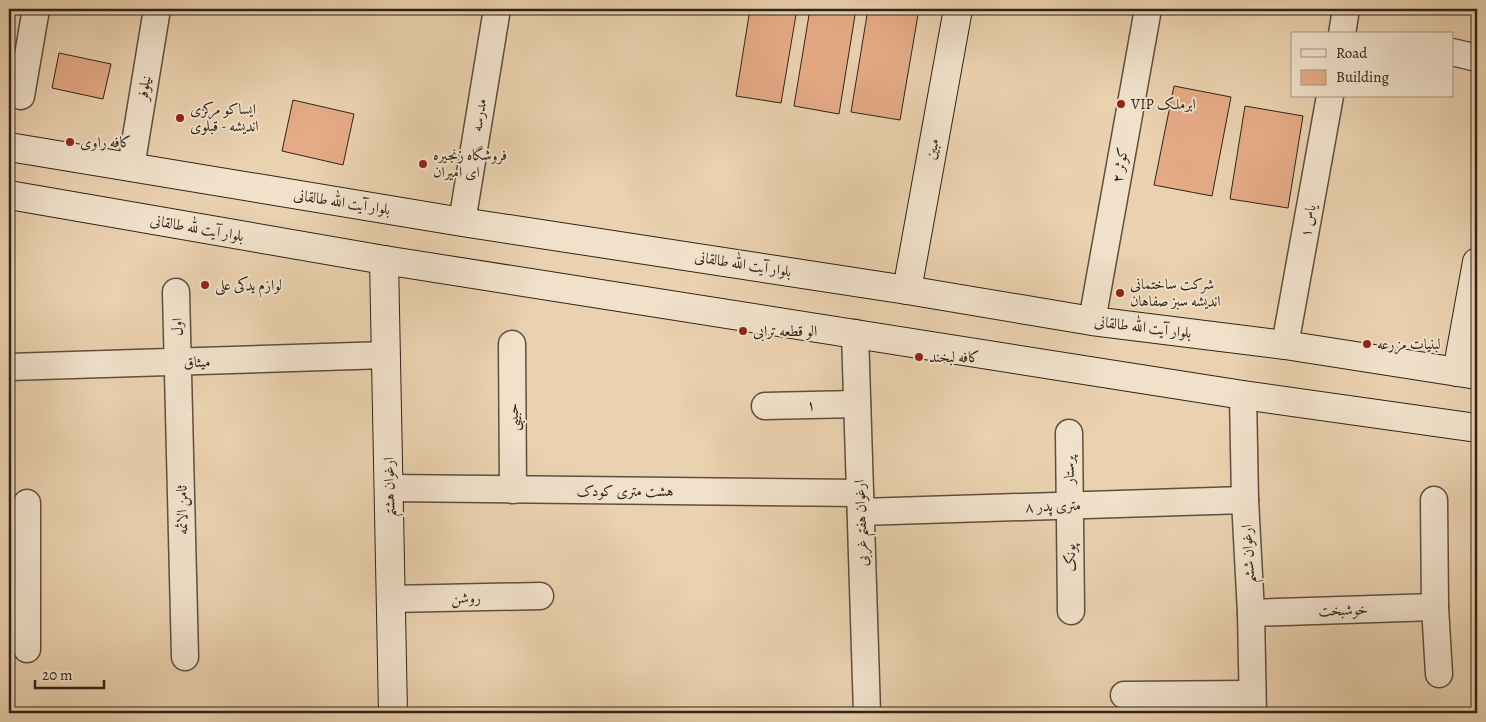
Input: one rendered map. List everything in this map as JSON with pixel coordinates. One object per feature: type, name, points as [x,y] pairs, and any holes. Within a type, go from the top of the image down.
[{"type":"street","points":[[21,96],[36,9]]},
{"type":"street","name":"نیلوفر","points":[[131,167],[157,9]]},
{"type":"street","name":"مدرسه","points":[[462,222],[497,9]]},
{"type":"street","name":"مبین","points":[[907,290],[958,9]]},
{"type":"street","name":"کوثر ۲","points":[[1092,321],[1148,9]]},
{"type":"street","points":[[1342,32],[1346,9]]},
{"type":"street","points":[[1454,52],[1477,58]]},
{"type":"street","name":"یاس ۱","points":[[1285,346],[1330,98]]},
{"type":"street","name":"بلوار آیت الله طالقانی","points":[[9,147],[462,222],[907,290],[1092,321],[1285,346],[1467,374]]},
{"type":"street","name":"بلوار آیت لله طالقانی","points":[[9,195],[384,260]]},
{"type":"street","points":[[384,260],[1243,395],[1477,428]]},
{"type":"street","name":"ارغوان هشتم","points":[[384,260],[393,713]]},
{"type":"street","points":[[1467,374],[1477,262]]},
{"type":"street","name":"اول","points":[[176,292],[178,362]]},
{"type":"street","name":"ارغوان هفتم غربی","points":[[855,333],[867,713]]},
{"type":"street","name":"حبیبی","points":[[512,344],[514,490]]},
{"type":"street","name":"میثاق","points":[[9,367],[386,356]]},
{"type":"street","name":"ثامن الائمه","points":[[178,362],[185,657]]},
{"type":"street","name":"ارغوان ششم","points":[[1243,395],[1245,500],[1251,612],[1252,703]]},
{"type":"street","name":"۱","points":[[764,406],[857,404]]},
{"type":"street","name":"پرستار","points":[[1069,433],[1069,506]]},
{"type":"street","name":"هشت متری کودک","points":[[389,488],[514,490],[861,502]]},
{"type":"street","name":"۸ متری پدر","points":[[861,502],[1069,506],[1245,500]]},
{"type":"street","points":[[1434,500],[1435,607],[1439,674]]},
{"type":"street","points":[[27,503],[18,598],[27,649]]},
{"type":"street","name":"پونک","points":[[1069,506],[1072,611]]},
{"type":"street","name":"روشن","points":[[391,599],[540,596]]},
{"type":"street","name":"خوشبخت","points":[[1251,612],[1435,607]]},
{"type":"street","points":[[1124,695],[1252,703]]},
{"type":"building","points":[[750,9],[797,9],[781,103],[736,96]]},
{"type":"building","points":[[810,9],[856,9],[839,114],[794,106]]},
{"type":"building","points":[[868,9],[919,9],[900,120],[851,112]]},
{"type":"building","points":[[59,53],[111,64],[103,99],[52,88]]},
{"type":"building","points":[[1174,86],[1231,97],[1212,196],[1154,185]]},
{"type":"building","points":[[293,100],[354,114],[343,165],[282,151]]},
{"type":"building","points":[[1245,106],[1303,116],[1288,208],[1230,199]]},
{"type":"place","name":"VIP ابرملک","points":[[1121,104]]},
{"type":"place","name":"ایساکو مرکزی اندیشه - قبلوی","points":[[180,118]]},
{"type":"place","name":"کافه راوی","points":[[70,142]]},
{"type":"place","name":"فروشگاه زنجیره ای امیران","points":[[423,164]]},
{"type":"place","name":"لوازم یدکی علی","points":[[205,285]]},
{"type":"place","name":"شرکت ساختمانی اندیشه سبز صفاهان","points":[[1120,293]]},
{"type":"place","name":"الو قطعه ترابی","points":[[743,331]]},
{"type":"place","name":"لبنیات مزرعه","points":[[1367,344]]},
{"type":"place","name":"کافه لبخند","points":[[919,357]]}]
